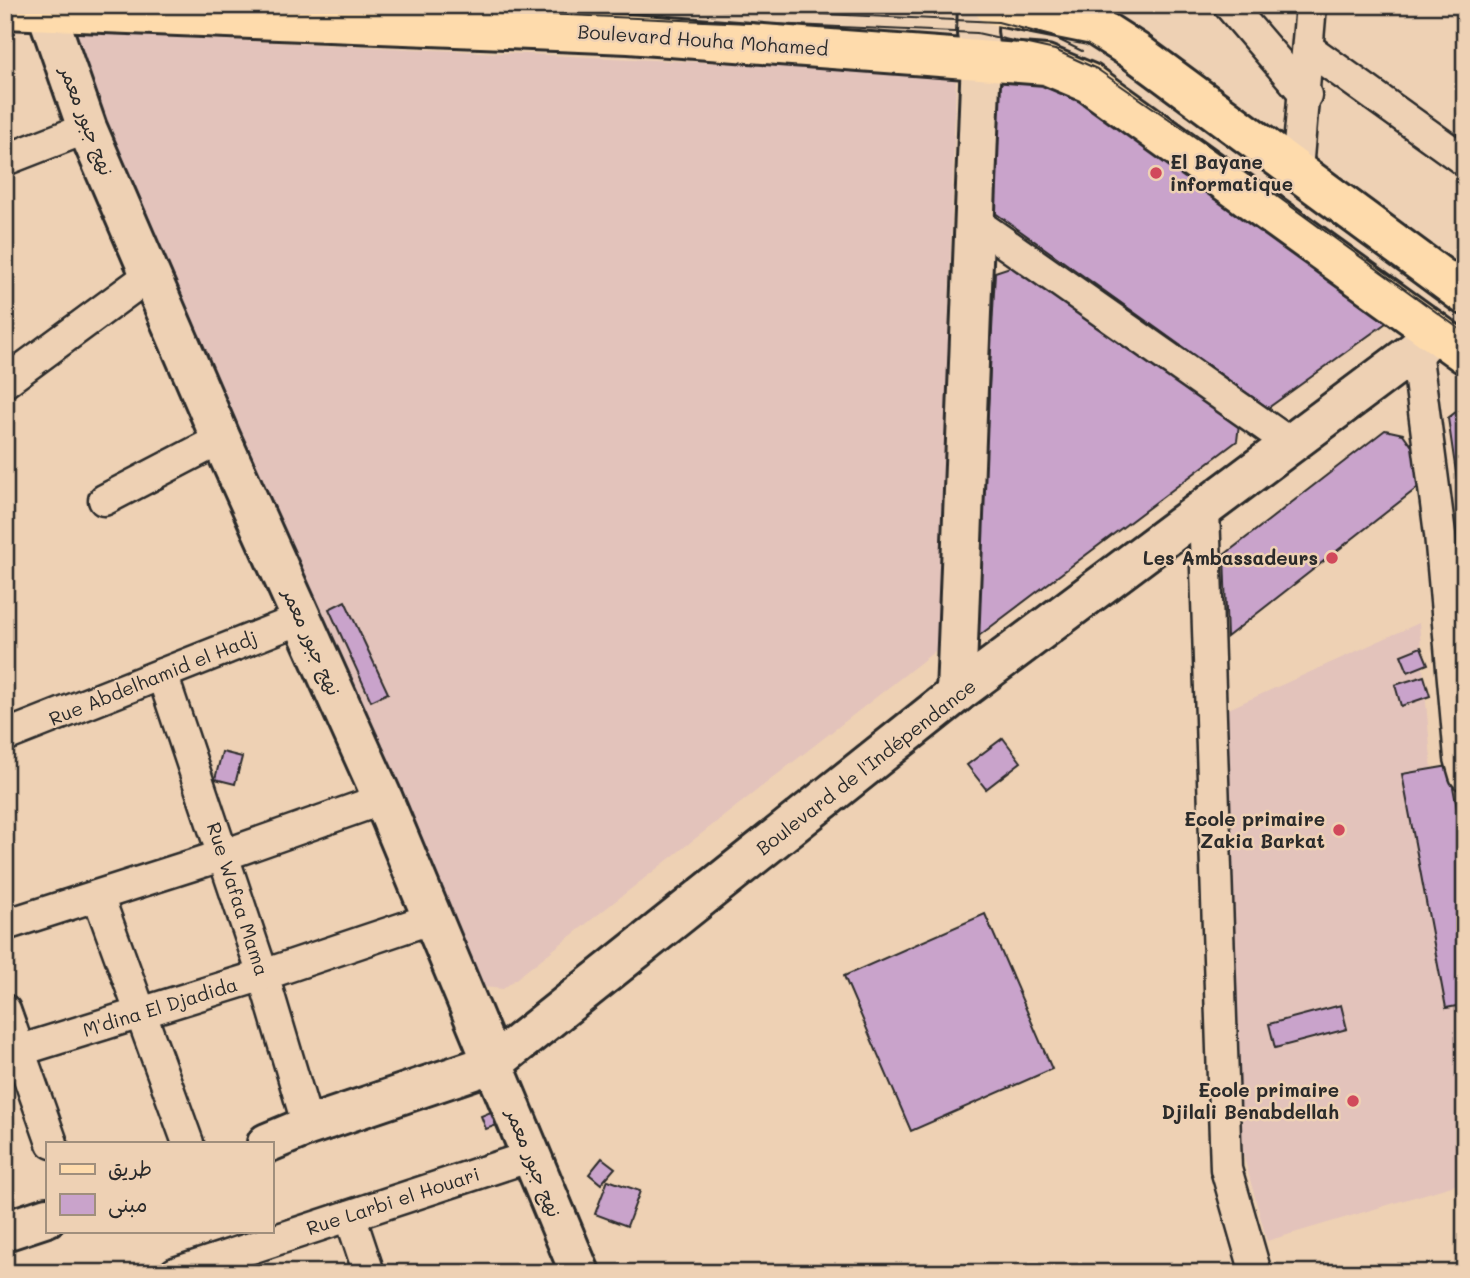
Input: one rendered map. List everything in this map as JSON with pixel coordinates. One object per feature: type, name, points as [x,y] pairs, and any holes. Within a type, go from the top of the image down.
[{"type":"main road","points":[[993,5],[1082,15],[1465,295]]},
{"type":"main road","name":"Boulevard Houha Mohamed","points":[[5,9],[46,8],[629,34],[981,58],[1046,65],[1088,83],[1424,340],[1465,354]]},
{"type":"street","points":[[956,694],[981,58],[976,33],[978,5]]},
{"type":"street","points":[[1228,5],[1306,95]]},
{"type":"street","points":[[1297,170],[1306,95],[1311,5]]},
{"type":"street","name":"نهج جبور معمر","points":[[46,8],[87,128],[221,439],[383,799],[580,1273]]},
{"type":"street","points":[[1308,49],[1465,161]]},
{"type":"street","points":[[5,160],[87,128]]},
{"type":"street","points":[[975,222],[1291,444]]},
{"type":"street","points":[[5,382],[151,274]]},
{"type":"street","points":[[1424,340],[1460,758],[1465,775]]},
{"type":"street","name":"Boulevard de l'Indépendance","points":[[269,1142],[494,1063],[956,694],[1291,444],[1424,340]]},
{"type":"street","points":[[104,500],[221,439]]},
{"type":"street","points":[[1204,509],[1226,1169],[1256,1273]]},
{"type":"street","points":[[1440,534],[1465,549]]},
{"type":"street","name":"Rue Abdelhamid el Hadj","points":[[5,736],[301,619]]},
{"type":"street","name":"Rue Wafaa Mama","points":[[162,674],[224,855],[309,1126]]},
{"type":"street","points":[[5,925],[224,855],[383,799]]},
{"type":"street","points":[[98,896],[188,1142]]},
{"type":"street","name":"M'dina El Djadida","points":[[12,1053],[263,975],[433,918]]},
{"type":"street","points":[[5,1010],[12,1053],[52,1142]]},
{"type":"street","name":"Rue Larbi el Houari","points":[[175,1273],[233,1264],[350,1216],[531,1156]]},
{"type":"street","points":[[350,1216],[369,1273]]},
{"type":"street","points":[[5,1231],[46,1217]]},
{"type":"shaded area","points":[[71,33],[956,74],[939,648],[503,989],[484,987],[68,44]]},
{"type":"shaded area","name":"Ecole primaire Zakia Barkat","points":[[1419,623],[1432,770],[1465,890],[1465,1182],[1267,1241],[1243,1154],[1224,711]]},
{"type":"building","points":[[995,75],[1058,78],[1393,318],[1268,408],[991,210]]},
{"type":"building","points":[[1013,266],[1239,424],[1237,441],[976,638],[995,272]]},
{"type":"building","points":[[1465,405],[1465,534],[1448,418]]},
{"type":"building","points":[[1385,430],[1403,434],[1419,456],[1421,485],[1227,637],[1224,555]]},
{"type":"building","points":[[345,601],[388,693],[371,701],[329,609]]},
{"type":"building","points":[[1421,647],[1428,664],[1408,672],[1401,655]]},
{"type":"building","points":[[1424,676],[1430,696],[1401,706],[1395,685]]},
{"type":"building","points":[[1003,738],[1021,762],[986,789],[967,765]]},
{"type":"building","points":[[222,752],[242,757],[235,784],[215,779]]},
{"type":"building","points":[[1449,766],[1465,850],[1465,1051],[1457,1006],[1446,1008],[1402,774]]},
{"type":"building","points":[[985,914],[1052,1069],[911,1131],[844,976]]},
{"type":"building","points":[[1341,1005],[1347,1029],[1275,1048],[1269,1024]]},
{"type":"building","points":[[503,1107],[508,1121],[486,1129],[481,1116]]},
{"type":"building","points":[[602,1158],[615,1168],[601,1184],[589,1174]]},
{"type":"building","points":[[608,1180],[640,1191],[627,1226],[595,1214]]},
{"type":"tram line","points":[[342,5],[977,33],[1055,50],[1097,69],[1211,148],[1465,333]]},
{"type":"tram line","points":[[630,5],[998,22],[1051,36],[1082,51]]},
{"type":"place","name":"El Bayane informatique","points":[[1156,173]]},
{"type":"place","name":"Les Ambassadeurs","points":[[1332,558]]},
{"type":"place","name":"Ecole primaire Zakia Barkat","points":[[1339,830]]},
{"type":"place","name":"Ecole primaire Djilali Benabdellah","points":[[1353,1101]]}]
